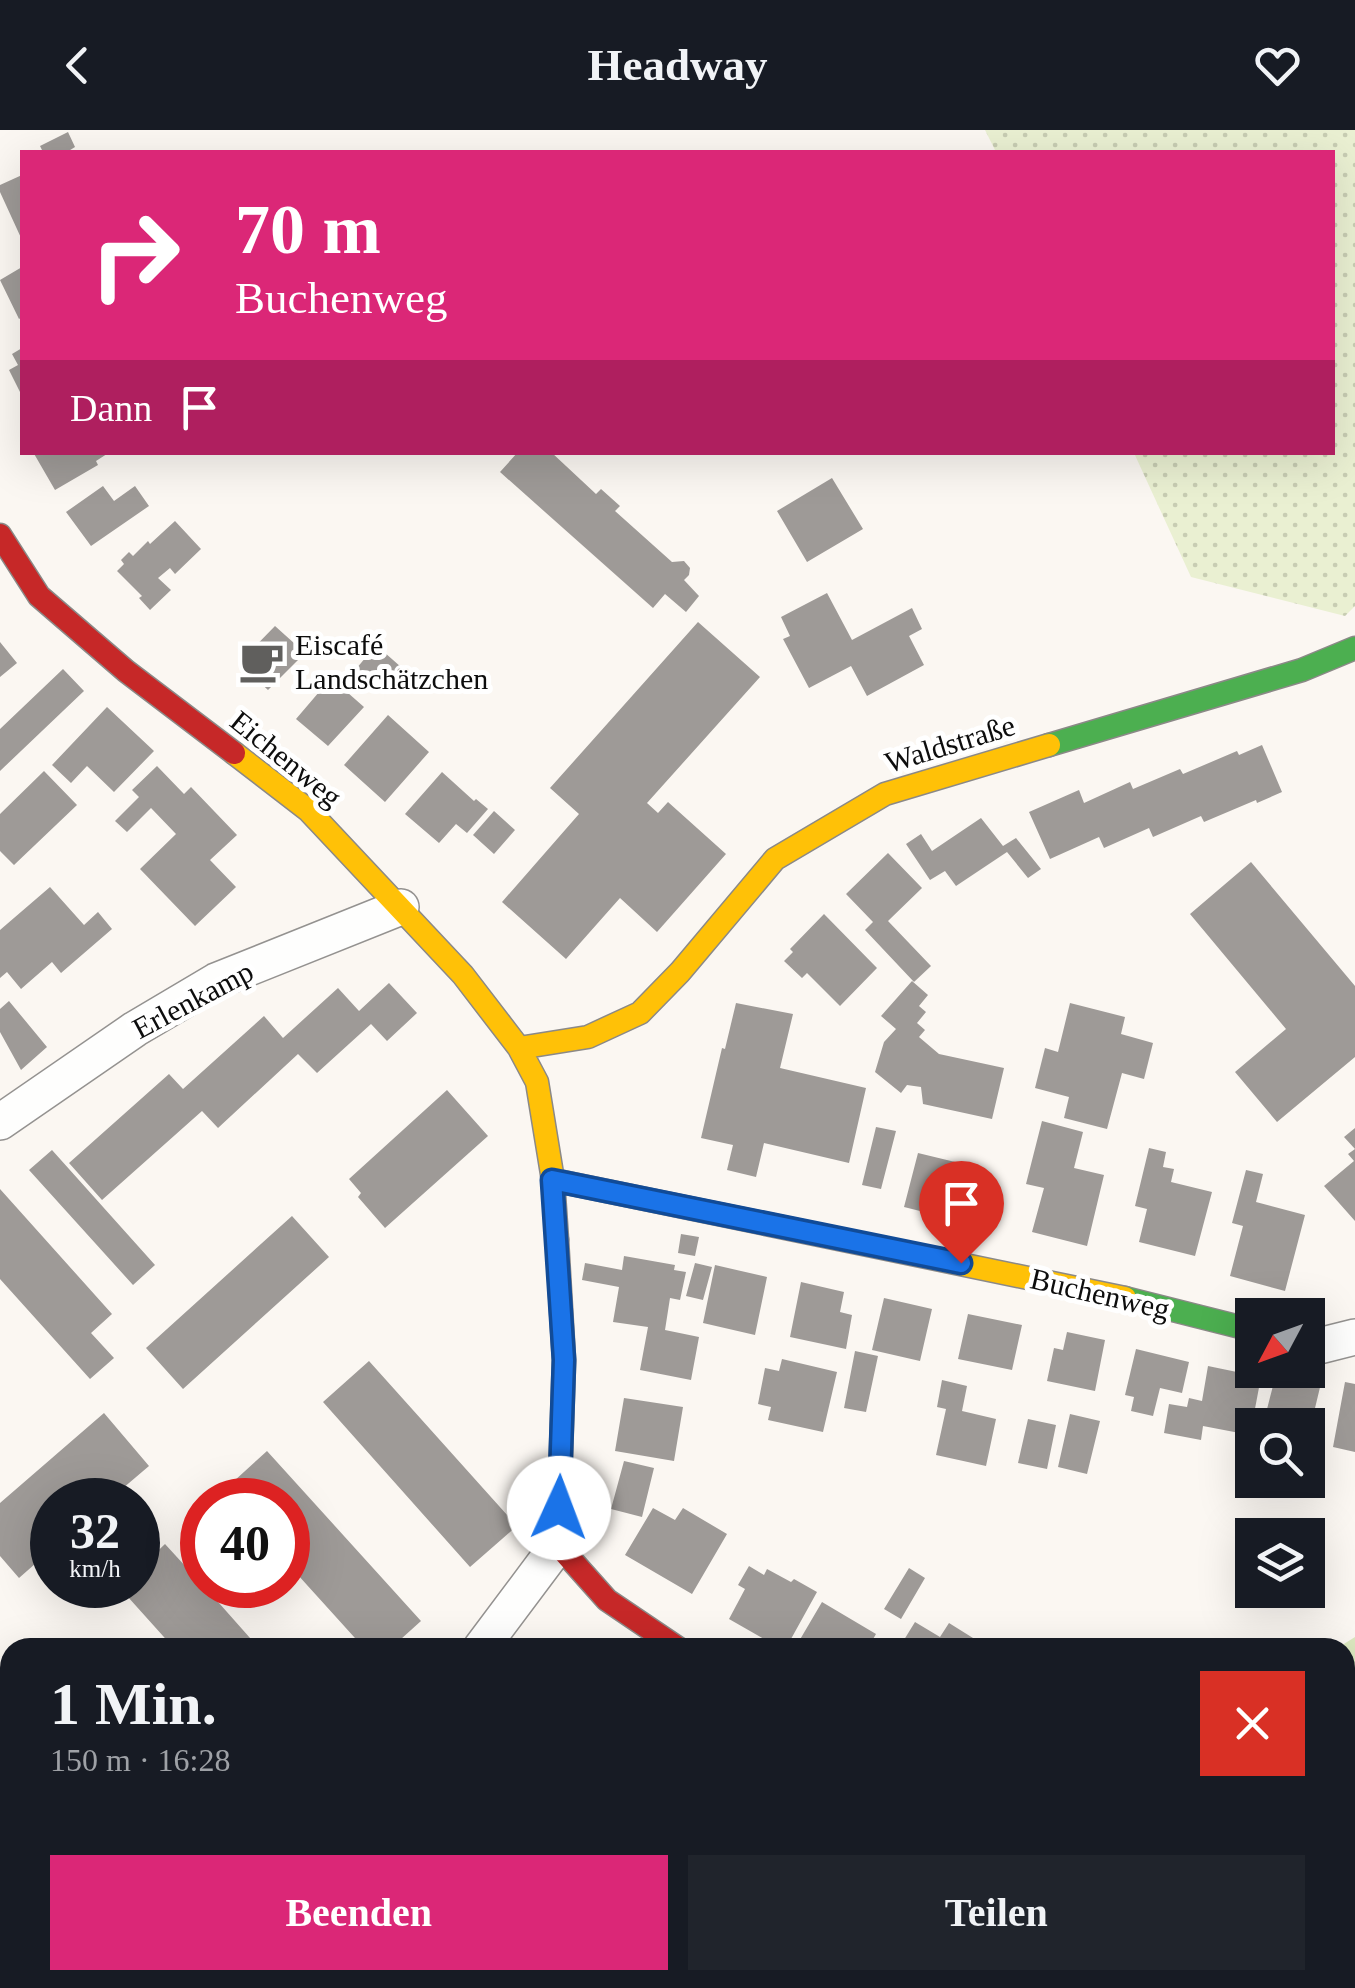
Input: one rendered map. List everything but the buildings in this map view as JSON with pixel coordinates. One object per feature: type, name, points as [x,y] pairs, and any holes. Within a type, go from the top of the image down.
[{"type":"street","name":"Eichenweg","points":[[0,536],[39,596],[126,672],[308,810],[463,975],[519,1048]]},
{"type":"street","name":"Waldstraße","points":[[519,1048],[588,1037],[640,1013],[775,860],[885,794],[1302,670],[1355,648]]},
{"type":"street","name":"Erlenkamp","points":[[0,1122],[135,1029],[216,981],[400,907]]},
{"type":"street","points":[[488,1638],[558,1545],[564,1360],[552,1180],[537,1082],[519,1048]]},
{"type":"street","name":"Buchenweg","points":[[552,1180],[1113,1295],[1235,1326]]},
{"type":"street","points":[[1325,1345],[1355,1337]]},
{"type":"street","points":[[558,1545],[608,1600],[663,1638]]},
{"type":"green space","points":[[985,130],[1355,130],[1355,606],[1345,616],[1191,577],[1135,455],[1335,455],[1335,150],[995,150]]},
{"type":"traffic: fast","points":[[1049,745],[1302,670],[1355,648]]},
{"type":"traffic: fast","points":[[1125,1298],[1235,1326]]},
{"type":"traffic: slow","points":[[519,1048],[588,1037],[640,1013],[680,972],[775,859],[885,794],[1049,745]]},
{"type":"traffic: slow","points":[[234,753],[308,810],[463,975],[519,1048],[537,1082],[553,1180],[557,1240]]},
{"type":"traffic: slow","points":[[553,1180],[1125,1298]]},
{"type":"traffic: jam","points":[[0,535],[39,596],[126,671],[234,753]]},
{"type":"traffic: jam","points":[[557,1240],[564,1360],[558,1545],[607,1600],[663,1638]]},
{"type":"place","name":"Eiscafé Landschätzchen","points":[[262,662]]},
{"type":"route","points":[[559,1508],[564,1360],[552,1180],[961,1263]]}]
